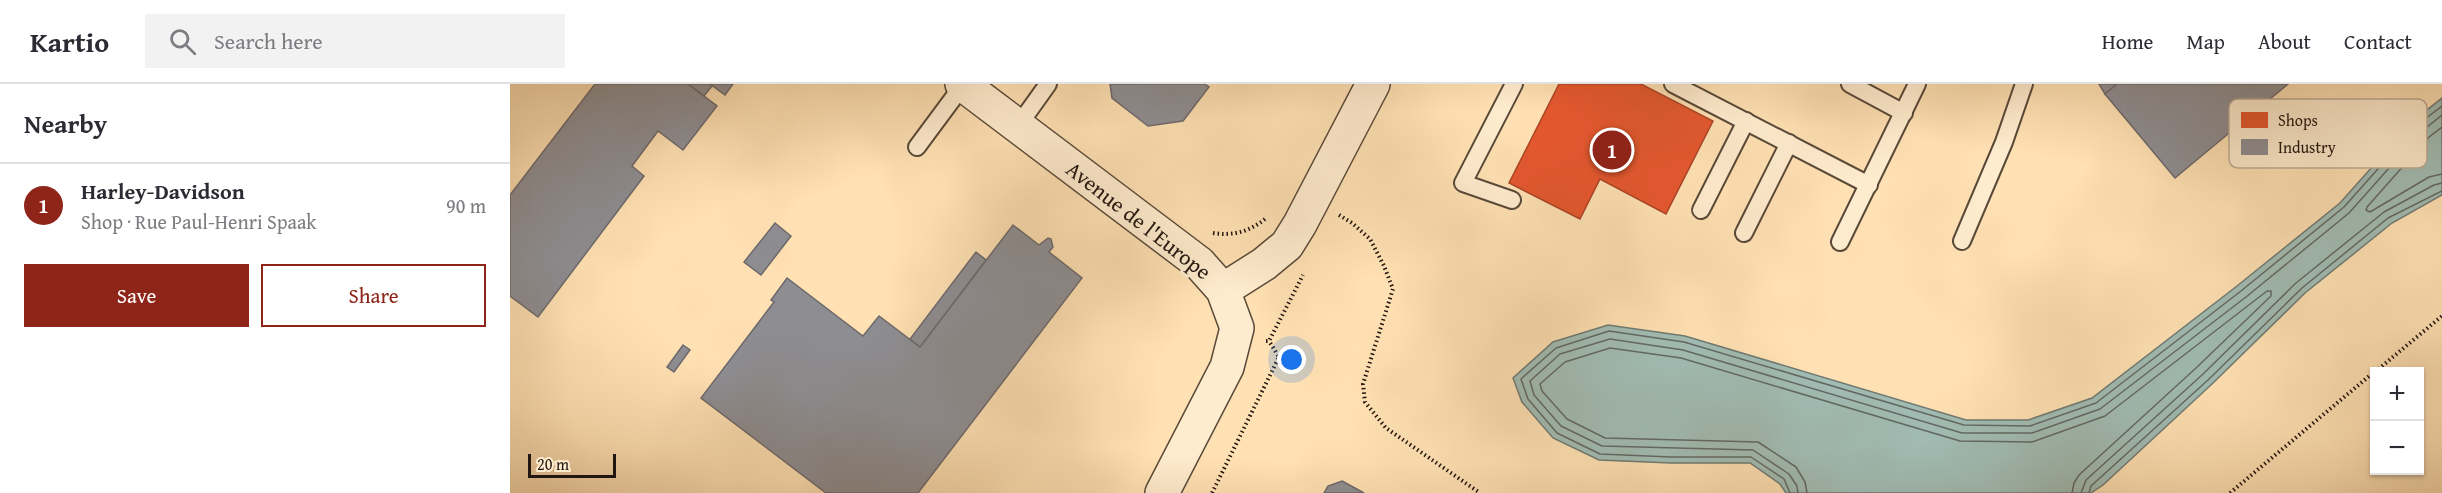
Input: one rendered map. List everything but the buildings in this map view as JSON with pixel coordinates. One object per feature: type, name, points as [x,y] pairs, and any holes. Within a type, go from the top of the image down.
[{"type":"street","points":[[1223,290],[1264,264],[1287,245],[1373,84]]},
{"type":"street","name":"Avenue de l'Europe","points":[[962,85],[1199,263],[1223,290],[1237,328],[1227,367],[1162,493]]},
{"type":"lane","points":[[1018,126],[1048,84]]},
{"type":"lane","points":[[1512,200],[1463,183],[1514,84]]},
{"type":"lane","points":[[1673,84],[1869,185]]},
{"type":"lane","points":[[1850,84],[1904,113]]},
{"type":"lane","points":[[1840,242],[1917,84]]},
{"type":"lane","points":[[1962,241],[2004,142],[2024,84]]},
{"type":"lane","points":[[917,147],[962,85]]},
{"type":"lane","points":[[1701,210],[1746,122]]},
{"type":"lane","points":[[1744,233],[1789,143]]},
{"type":"path","points":[[1313,200],[1352,223],[1370,239],[1393,289],[1363,384],[1365,402],[1386,428],[1480,493]]},
{"type":"path","points":[[1185,253],[1202,231],[1232,234],[1251,229],[1272,213]]},
{"type":"path","points":[[2381,367],[2442,316]]},
{"type":"path","points":[[1212,493],[1279,357],[1269,341]]},
{"type":"path","points":[[2230,493],[2370,376]]},
{"type":"water","points":[[2442,98],[2442,195],[2392,223],[2305,293],[2212,384],[2103,485],[2091,493],[1786,493],[1780,484],[1750,463],[1599,460],[1553,438],[1522,402],[1513,378],[1553,342],[1608,325],[1685,336],[1966,420],[2028,420],[2092,398],[2340,203],[2371,168],[2427,168],[2427,110]]},
{"type":"place","name":"Harley-Davidson","points":[[1612,150]]}]
